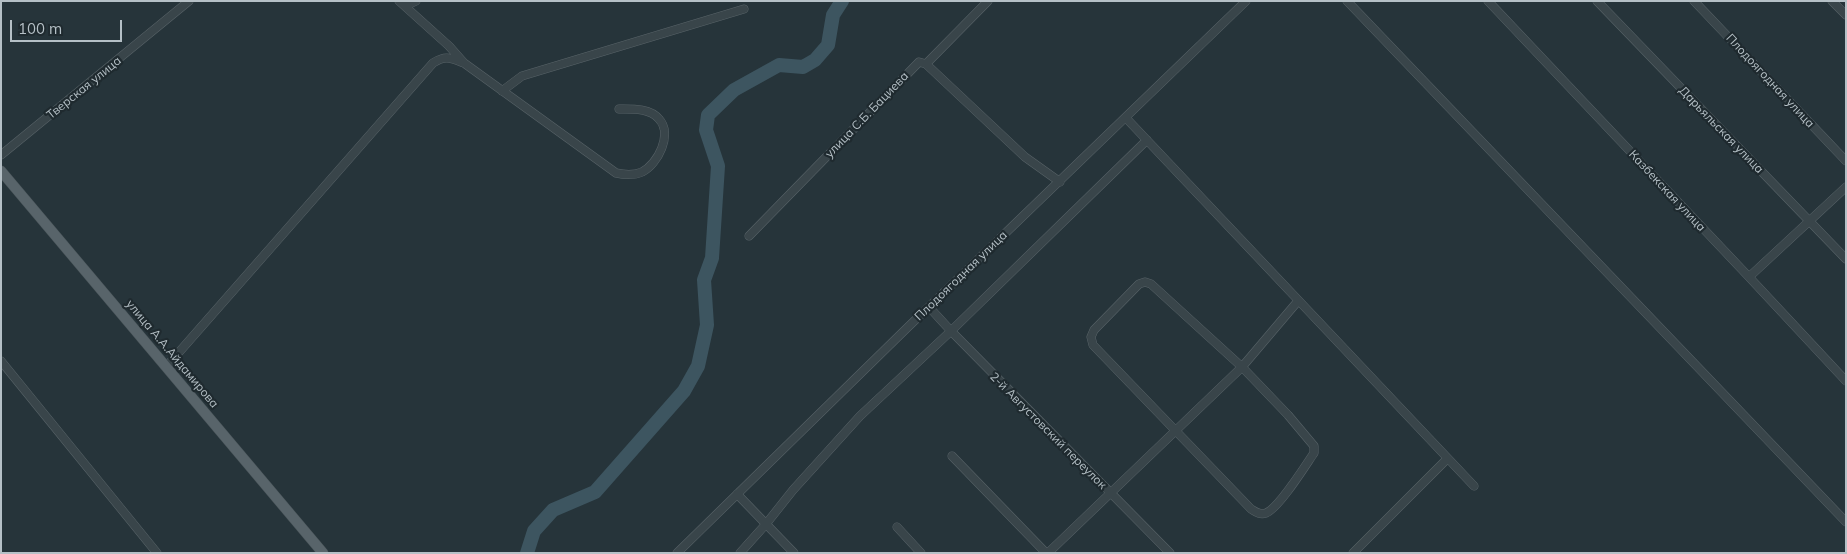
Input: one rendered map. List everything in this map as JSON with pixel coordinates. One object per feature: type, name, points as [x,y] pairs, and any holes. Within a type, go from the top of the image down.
[{"type":"main road","name":"улица А.А.Айдамирова","points":[[1,171],[322,552]]},
{"type":"street","name":"Тверская улица","points":[[1,154],[189,1]]},
{"type":"street","points":[[402,4],[416,1]]},
{"type":"street","name":"улица С.Б. Бациева","points":[[749,236],[919,62],[926,64],[988,1]]},
{"type":"street","name":"Плодоягодная улица","points":[[677,553],[1246,1]]},
{"type":"street","points":[[1347,1],[1846,522]]},
{"type":"street","name":"Казбекская улица","points":[[1488,1],[1846,381]]},
{"type":"street","name":"Дарьяльская улица","points":[[1597,1],[1846,259]]},
{"type":"street","name":"Плодоягодная улица","points":[[1694,1],[1846,161]]},
{"type":"street","points":[[1832,1],[1846,15]]},
{"type":"street","points":[[402,4],[450,46],[464,64]]},
{"type":"street","points":[[502,91],[522,76],[744,9]]},
{"type":"street","points":[[166,367],[433,63],[441,58],[450,58],[464,64],[616,172],[634,175],[644,172],[653,164],[660,153],[663,142],[663,125],[659,118],[652,113],[642,110],[619,109]]},
{"type":"street","points":[[926,64],[1025,157],[1060,182]]},
{"type":"street","points":[[1126,118],[1474,486]]},
{"type":"street","points":[[740,553],[793,490],[860,416],[951,331],[1147,140]]},
{"type":"street","points":[[1749,277],[1846,187]]},
{"type":"street","points":[[1145,282],[1151,284],[1242,367],[1288,415],[1314,446],[1315,450],[1272,509],[1265,514],[1251,509],[1093,345],[1091,337],[1094,330],[1140,284],[1145,282]]},
{"type":"street","points":[[952,456],[1047,553],[1242,367],[1298,301]]},
{"type":"street","name":"2-й Августовский переулок","points":[[929,307],[1109,493],[1170,553]]},
{"type":"street","points":[[1,360],[157,553]]},
{"type":"street","points":[[1353,553],[1447,458]]},
{"type":"street","points":[[737,494],[794,553]]},
{"type":"street","points":[[897,528],[921,553]]},
{"type":"waterway","points":[[527,553],[534,531],[553,510],[595,492],[684,391],[698,366],[707,325],[704,280],[712,258],[718,166],[706,130],[708,115],[734,90],[779,65],[803,67],[815,60],[828,45],[833,15],[842,1]]}]
